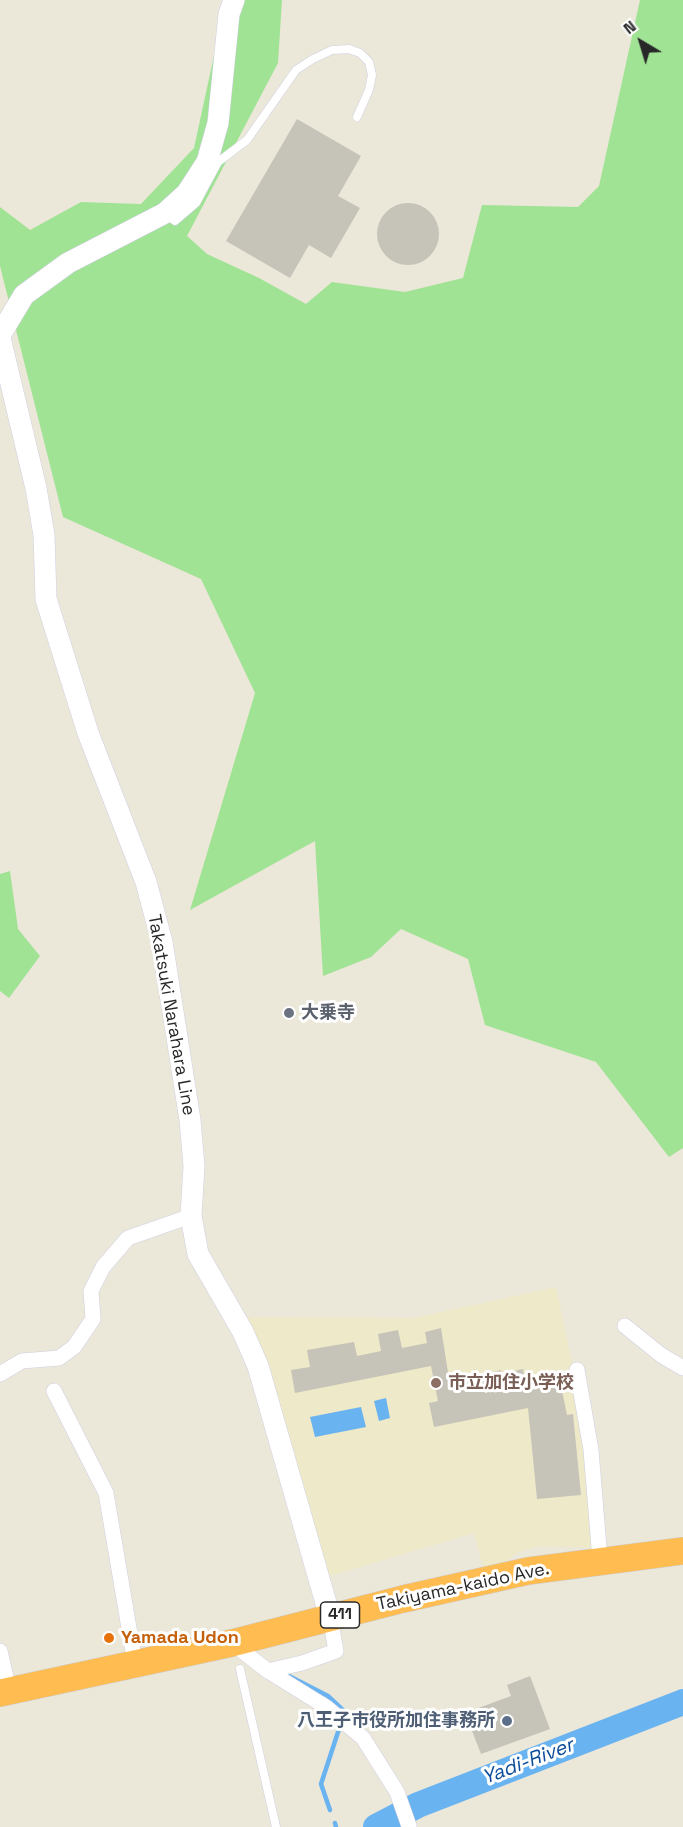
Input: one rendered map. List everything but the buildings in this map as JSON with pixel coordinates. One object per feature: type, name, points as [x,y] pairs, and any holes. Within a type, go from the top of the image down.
[{"type":"highway","name":"Takiyama-kaido Ave.","points":[[3,1695],[528,1571],[683,1551]]},
{"type":"main road","name":"Takatsuki Narahara Line","points":[[234,0],[229,14],[218,123],[207,162],[187,193],[165,213],[68,262],[33,288],[24,295],[0,336],[36,488],[44,535],[46,599],[88,733],[146,882],[162,942],[190,1120],[194,1166],[190,1216],[198,1254],[243,1332],[258,1366],[330,1617]]},
{"type":"street","points":[[0,1374],[22,1361],[59,1358],[74,1347],[93,1319],[91,1291],[103,1267],[128,1238],[190,1216]]},
{"type":"street","points":[[625,1326],[661,1355],[683,1368]]},
{"type":"street","points":[[577,1370],[591,1450],[600,1560]]},
{"type":"street","points":[[54,1391],[106,1493],[135,1663]]},
{"type":"street","points":[[268,1671],[302,1663],[336,1651],[330,1617]]},
{"type":"street","points":[[232,1642],[268,1671],[326,1707],[363,1738],[400,1799],[408,1824]]},
{"type":"street","points":[[0,1651],[3,1695]]},
{"type":"lane","points":[[165,213],[175,220],[196,203],[218,162],[247,140],[296,70],[313,59],[332,50],[349,49],[360,53],[369,62],[372,75],[369,90],[357,117]]},
{"type":"lane","points":[[240,1669],[276,1827]]},
{"type":"shaded area","points":[[556,1287],[571,1359],[577,1370],[599,1548],[540,1546],[519,1552],[485,1575],[474,1533],[323,1578],[243,1317],[414,1318]]},
{"type":"green space","points":[[242,0],[282,0],[278,63],[187,236],[207,254],[259,278],[306,304],[332,282],[405,292],[463,278],[482,205],[578,207],[599,186],[640,0],[683,0],[683,1148],[669,1157],[596,1062],[485,1025],[468,959],[401,929],[371,957],[323,976],[315,841],[190,910],[255,693],[201,579],[63,517],[0,266],[0,207],[30,230],[81,202],[141,204],[194,148],[223,14]]},
{"type":"green space","points":[[10,871],[18,929],[40,956],[9,998],[0,991],[0,874]]},
{"type":"water","points":[[386,1398],[390,1418],[379,1421],[374,1401]]},
{"type":"water","points":[[361,1407],[366,1427],[315,1437],[310,1417]]},
{"type":"waterway","points":[[289,1676],[328,1696],[346,1713]]},
{"type":"waterway","name":"Yadi-River","points":[[376,1827],[418,1805],[683,1702]]},
{"type":"waterway","points":[[330,1810],[321,1784],[340,1726]]},
{"type":"waterway","points":[[335,1823],[336,1827]]},
{"type":"place","name":"大乗寺","points":[[289,1013]]},
{"type":"place","name":"市立加住小学校","points":[[436,1383]]},
{"type":"place","name":"Yamada Udon","points":[[109,1638]]},
{"type":"place","name":"八王子市役所加住事務所","points":[[507,1721]]}]
